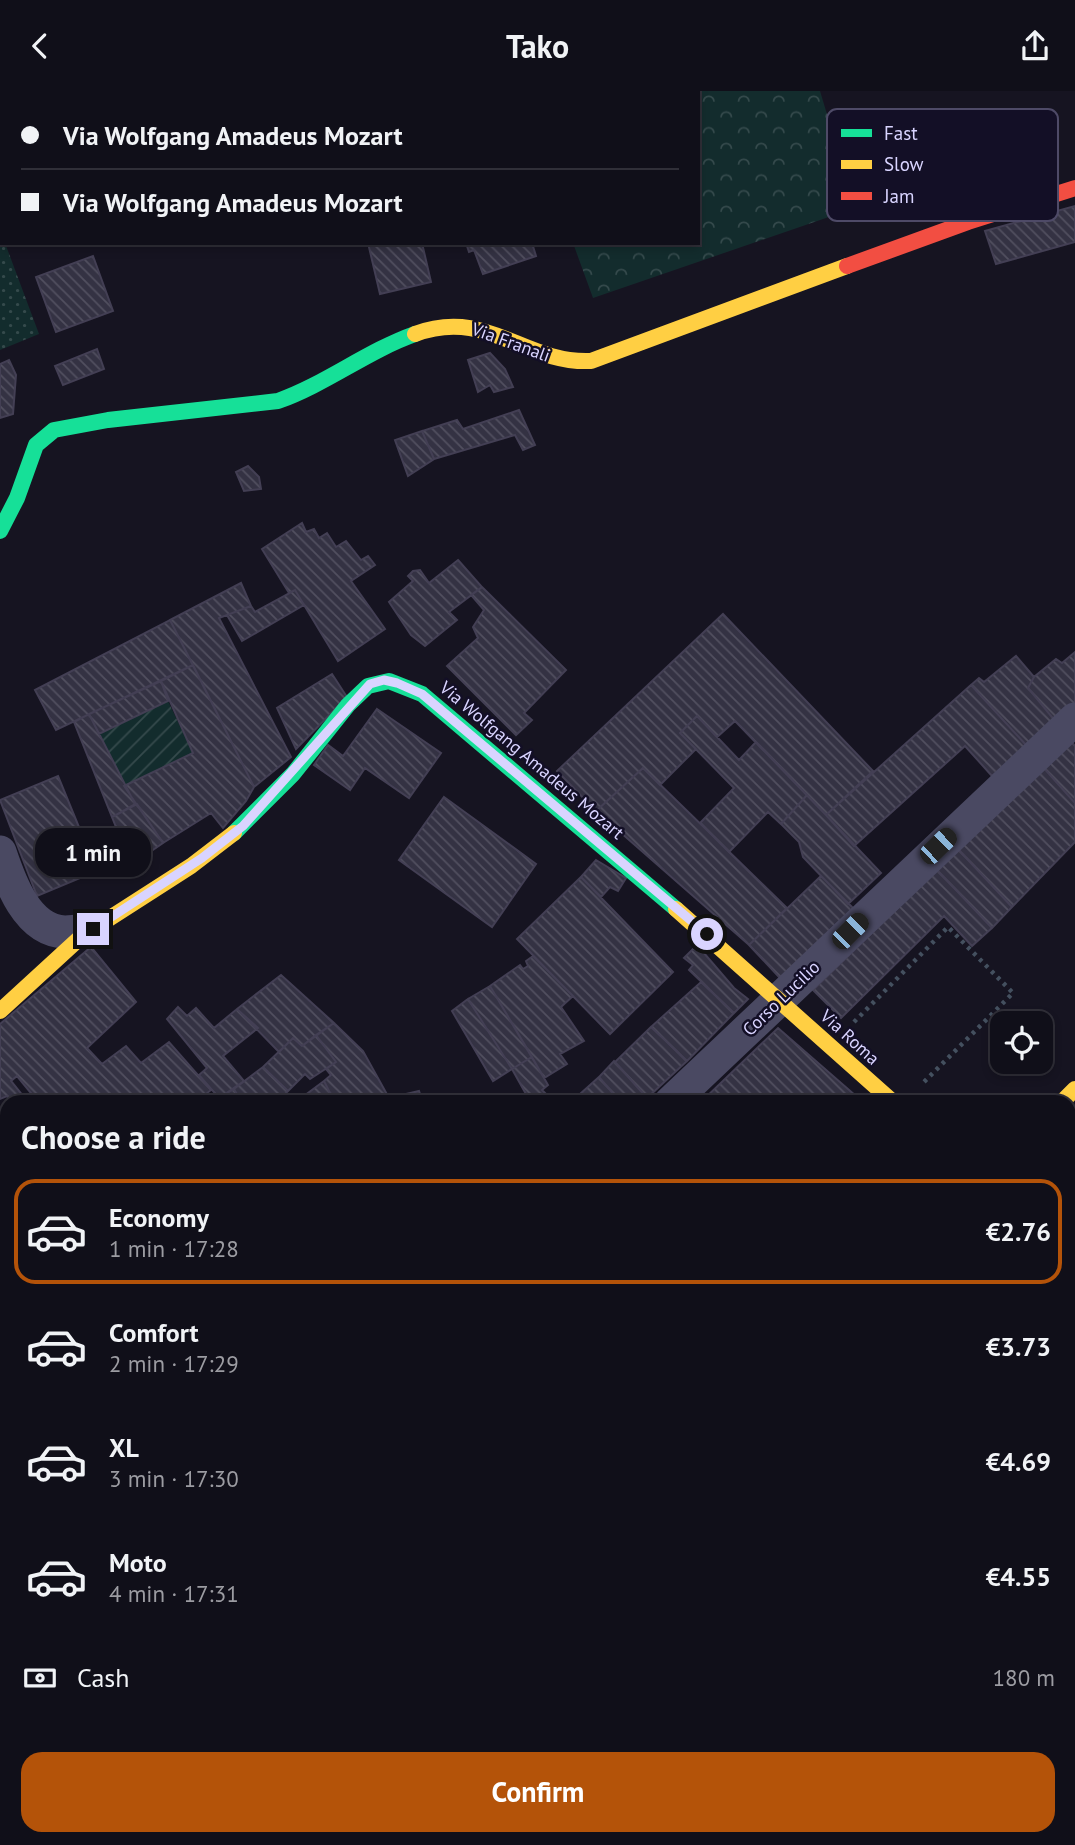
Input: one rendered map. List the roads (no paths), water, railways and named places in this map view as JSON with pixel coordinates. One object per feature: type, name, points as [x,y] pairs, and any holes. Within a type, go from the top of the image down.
[{"type":"street","name":"Via Franali","points":[[1058,193],[1075,188]]},
{"type":"street","name":"Via Franali","points":[[0,531],[17,498],[36,445],[54,430],[95,422],[278,401],[303,391],[350,362],[394,341],[427,329],[452,325],[474,326],[567,362],[591,361],[971,221]]},
{"type":"street","name":"Via Wolfgang Amadeus Mozart","points":[[0,1011],[48,964],[93,929],[228,838],[318,746],[360,692],[370,684],[384,680],[410,687],[422,694],[559,807],[781,999]]},
{"type":"street","name":"Corso Lucilio","points":[[679,1095],[885,896],[1075,719]]},
{"type":"street","points":[[0,852],[29,914],[47,928],[65,932],[93,929]]},
{"type":"street","name":"Via Roma","points":[[781,999],[885,1095]]}]
